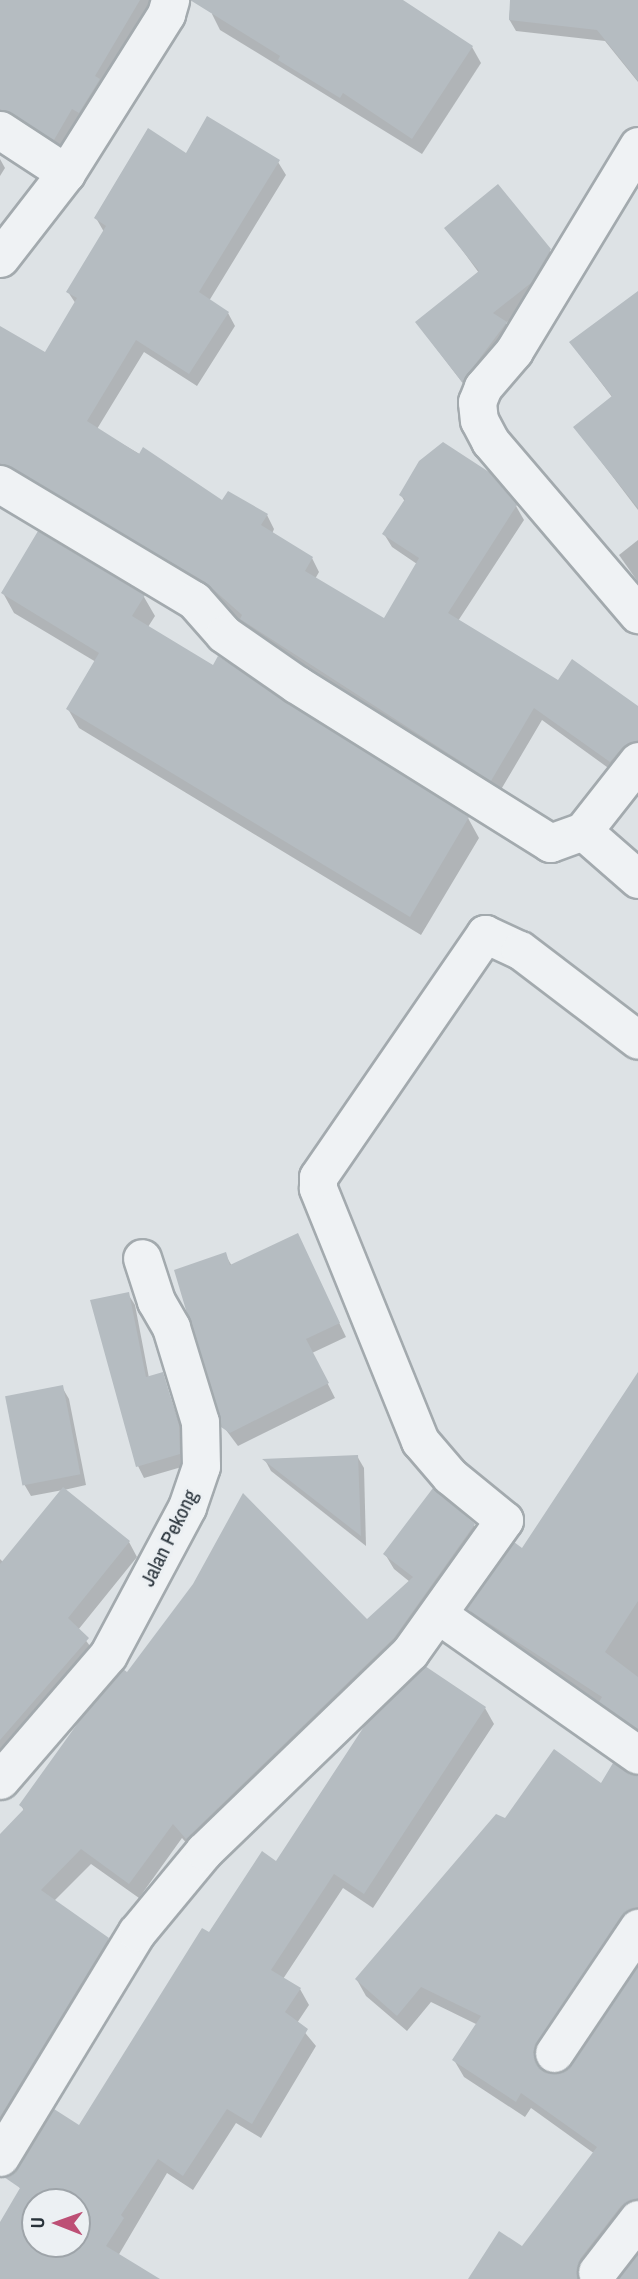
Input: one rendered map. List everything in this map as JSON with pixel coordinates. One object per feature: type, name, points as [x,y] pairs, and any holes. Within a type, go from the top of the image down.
[{"type":"street","points":[[0,258],[66,173],[166,14],[170,0]]},
{"type":"street","points":[[0,130],[66,173]]},
{"type":"street","points":[[638,146],[514,351],[483,387],[477,402],[479,420],[490,441],[638,614]]},
{"type":"street","points":[[0,484],[194,600],[224,634],[296,684],[550,843],[583,831],[638,761]]},
{"type":"street","points":[[583,831],[638,879]]},
{"type":"street","points":[[0,2157],[137,1932],[204,1851],[340,1724],[411,1652],[504,1520],[450,1476],[420,1441],[318,1188],[318,1177],[485,934],[520,950],[638,1040]]},
{"type":"street","name":"Jalan Pekong","points":[[0,1780],[108,1655],[187,1507],[201,1466],[200,1422],[171,1327],[156,1301],[142,1258]]},
{"type":"street","points":[[439,1615],[638,1755]]},
{"type":"street","points":[[554,2053],[638,1928]]},
{"type":"street","points":[[597,2272],[638,2219]]},
{"type":"building","points":[[0,0],[140,0],[95,76],[100,79],[79,113],[72,109],[54,140],[0,109]]},
{"type":"building","points":[[190,0],[403,0],[473,46],[412,139],[343,93],[340,98],[278,60],[280,56]]},
{"type":"building","points":[[510,0],[638,0],[638,81],[597,30],[509,20]]},
{"type":"building","points":[[207,116],[280,160],[199,292],[229,312],[189,374],[136,340],[87,421],[139,454],[143,447],[222,500],[228,491],[268,514],[261,525],[313,557],[305,571],[384,618],[419,558],[382,534],[405,499],[399,495],[419,461],[443,442],[489,472],[517,505],[448,613],[558,680],[572,659],[638,706],[638,740],[622,748],[610,762],[534,708],[491,781],[240,619],[242,615],[205,582],[0,463],[0,326],[45,352],[77,298],[66,292],[106,226],[94,218],[148,128],[186,153]]},
{"type":"building","points":[[498,184],[551,249],[531,283],[493,313],[507,322],[462,382],[415,322],[479,271],[444,228]]},
{"type":"building","points":[[638,291],[638,508],[573,427],[612,396],[569,342]]},
{"type":"building","points":[[38,531],[145,595],[132,616],[213,665],[218,656],[469,817],[410,917],[66,709],[99,653],[1,593]]},
{"type":"building","points":[[298,1233],[340,1323],[306,1339],[329,1383],[230,1433],[221,1427],[174,1270],[226,1252],[230,1265]]},
{"type":"building","points":[[129,1292],[146,1377],[163,1372],[179,1425],[180,1454],[136,1467],[90,1300]]},
{"type":"building","points":[[638,1372],[638,1601],[605,1652],[638,1677],[638,1729],[599,1702],[602,1697],[467,1609],[514,1542],[522,1548]]},
{"type":"building","points":[[63,1385],[80,1474],[22,1486],[5,1396]]},
{"type":"building","points":[[358,1455],[361,1536],[262,1459]]},
{"type":"building","points":[[63,1487],[130,1541],[68,1618],[89,1638],[0,1740],[0,1564]]},
{"type":"building","points":[[433,1488],[475,1524],[394,1638],[186,1839],[173,1824],[129,1884],[81,1849],[41,1890],[109,1938],[0,2117],[0,1834],[24,1809],[19,1805],[80,1720],[123,1669],[127,1672],[193,1584],[243,1493],[367,1619],[413,1577],[383,1554]]},
{"type":"building","points":[[425,1666],[486,1707],[364,1894],[334,1874],[271,1970],[301,1988],[285,2012],[308,2029],[252,2124],[227,2109],[183,2176],[158,2159],[121,2215],[124,2218],[106,2246],[160,2279],[0,2279],[0,2222],[20,2188],[4,2177],[18,2168],[54,2109],[79,2125],[202,1928],[209,1932],[262,1851],[276,1861],[365,1725]]},
{"type":"building","points":[[554,1749],[601,1783],[613,1763],[638,1776],[638,1907],[621,1916],[533,2052],[543,2071],[564,2071],[638,1966],[638,2198],[621,2206],[580,2259],[577,2279],[468,2279],[499,2231],[522,2246],[597,2147],[521,2093],[516,2102],[452,2060],[481,2016],[421,1987],[397,2016],[355,1979],[496,1814],[505,1818]]},
{"type":"building","points":[[638,2253],[638,2279],[618,2279]]}]
